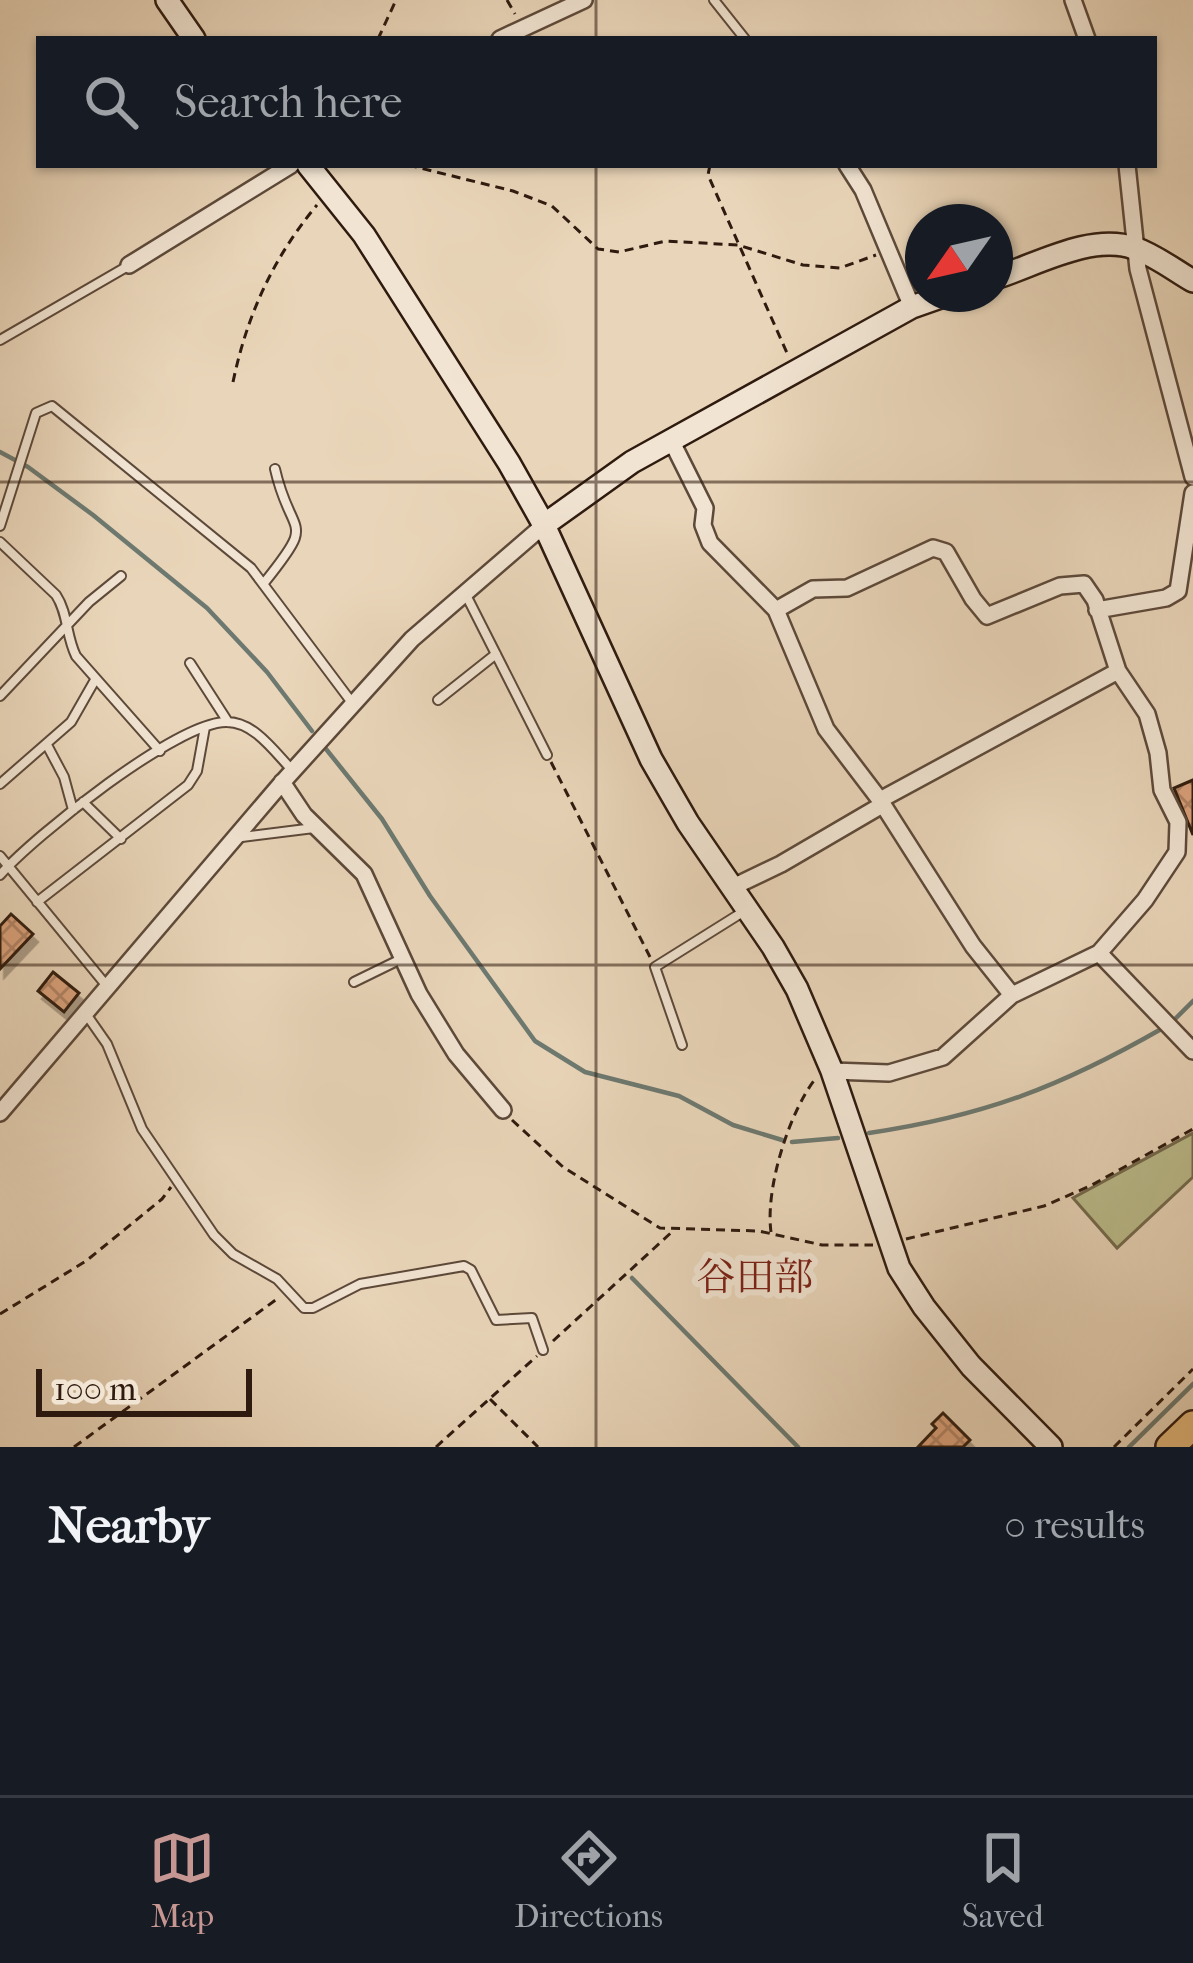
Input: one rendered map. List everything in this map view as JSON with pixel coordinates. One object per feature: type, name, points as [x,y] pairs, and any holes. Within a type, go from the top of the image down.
[{"type":"highway","points":[[1170,1447],[1193,1425]]},
{"type":"street","points":[[167,0],[192,36]]},
{"type":"street","points":[[505,36],[584,0]]},
{"type":"street","points":[[1073,0],[1086,36]]},
{"type":"street","points":[[129,266],[286,168]]},
{"type":"street","points":[[311,168],[374,251],[509,463],[544,525],[651,759],[797,989],[832,1072],[899,1268],[971,1366],[1051,1447]]},
{"type":"street","points":[[848,168],[905,290]]},
{"type":"street","points":[[1127,168],[1138,269],[1186,414],[1193,477]]},
{"type":"street","points":[[1013,272],[1114,243],[1136,248],[1193,281]]},
{"type":"street","points":[[0,1113],[287,777],[412,639],[464,592],[592,487],[905,311]]},
{"type":"street","points":[[671,440],[704,508],[703,525],[710,543],[776,610],[826,729],[881,802],[973,946],[1012,995]]},
{"type":"street","points":[[1097,610],[1166,598],[1178,591],[1193,493]]},
{"type":"street","points":[[776,610],[813,590],[847,588],[886,567],[940,548],[988,616],[1079,582],[1090,591],[1118,671],[1147,714],[1162,790],[1178,822],[1180,844],[1160,880],[1099,953],[1012,995],[968,1030],[956,1048],[933,1062],[889,1073],[832,1072]]},
{"type":"street","points":[[733,887],[1118,671]]},
{"type":"street","points":[[287,777],[316,827],[364,874],[401,959],[447,1040],[503,1110]]},
{"type":"street","points":[[1099,953],[1193,1051]]},
{"type":"lane","points":[[714,0],[743,36]]},
{"type":"lane","points":[[0,340],[129,266]]},
{"type":"lane","points":[[0,526],[37,413],[52,406],[251,568],[353,704]]},
{"type":"lane","points":[[264,583],[297,541],[299,530],[280,492],[275,469]]},
{"type":"lane","points":[[0,542],[63,604],[76,656],[160,751]]},
{"type":"lane","points":[[0,696],[121,576]]},
{"type":"lane","points":[[464,592],[547,755]]},
{"type":"lane","points":[[438,700],[496,654]]},
{"type":"lane","points":[[190,663],[228,722]]},
{"type":"lane","points":[[0,784],[71,722],[94,680]]},
{"type":"lane","points":[[0,875],[83,802],[205,727],[242,724],[259,735],[287,777]]},
{"type":"lane","points":[[37,902],[188,785],[197,771],[205,727]]},
{"type":"lane","points":[[47,746],[64,777],[73,810]]},
{"type":"lane","points":[[83,802],[121,839]]},
{"type":"lane","points":[[234,838],[316,827]]},
{"type":"lane","points":[[0,856],[107,986]]},
{"type":"lane","points":[[682,1045],[655,967],[747,909]]},
{"type":"lane","points":[[354,982],[401,959]]},
{"type":"lane","points":[[85,1012],[106,1045],[142,1129],[225,1247],[270,1274],[310,1309],[360,1284],[464,1266],[471,1270],[496,1320],[532,1318],[543,1350]]},
{"type":"path","points":[[379,36],[396,0]]},
{"type":"path","points":[[507,0],[523,26]]},
{"type":"path","points":[[420,168],[513,191],[552,206],[598,249],[620,252],[666,241],[738,245],[803,265],[840,268],[889,251]]},
{"type":"path","points":[[709,168],[708,175],[795,371]]},
{"type":"path","points":[[233,382],[253,308],[283,251],[329,190]]},
{"type":"path","points":[[547,755],[655,967]]},
{"type":"path","points":[[771,1234],[769,1205],[784,1143],[812,1082],[832,1072]]},
{"type":"path","points":[[503,1110],[563,1167],[647,1222],[675,1230],[771,1234],[844,1247],[890,1243],[1044,1206],[1193,1129]]},
{"type":"path","points":[[0,1314],[86,1261],[162,1199],[175,1182]]},
{"type":"path","points":[[436,1447],[675,1230]]},
{"type":"path","points":[[74,1447],[288,1291]]},
{"type":"path","points":[[1114,1447],[1193,1369]]},
{"type":"path","points":[[489,1398],[538,1447]]},
{"type":"green space","points":[[1193,1133],[1193,1177],[1117,1248],[1073,1198]]},
{"type":"building","points":[[1193,780],[1193,835],[1174,788]]},
{"type":"building","points":[[11,914],[33,934],[0,969],[0,926]]},
{"type":"building","points":[[53,972],[79,993],[64,1012],[38,991]]},
{"type":"building","points":[[943,1413],[970,1440],[963,1447],[918,1447],[936,1428],[932,1424]]},
{"type":"waterway","points":[[0,452],[93,515],[207,608],[267,672],[312,731]]},
{"type":"waterway","points":[[326,749],[382,819],[430,896],[535,1041],[585,1072],[679,1096],[733,1125],[782,1140]]},
{"type":"waterway","points":[[1175,1019],[1193,1001]]},
{"type":"waterway","points":[[869,1133],[950,1118],[1022,1096],[1163,1028]]},
{"type":"waterway","points":[[792,1142],[838,1138]]},
{"type":"waterway","points":[[632,1278],[798,1447]]},
{"type":"waterway","points":[[1129,1447],[1193,1384]]},
{"type":"district","name":"谷田部","points":[[755,1276]]}]
